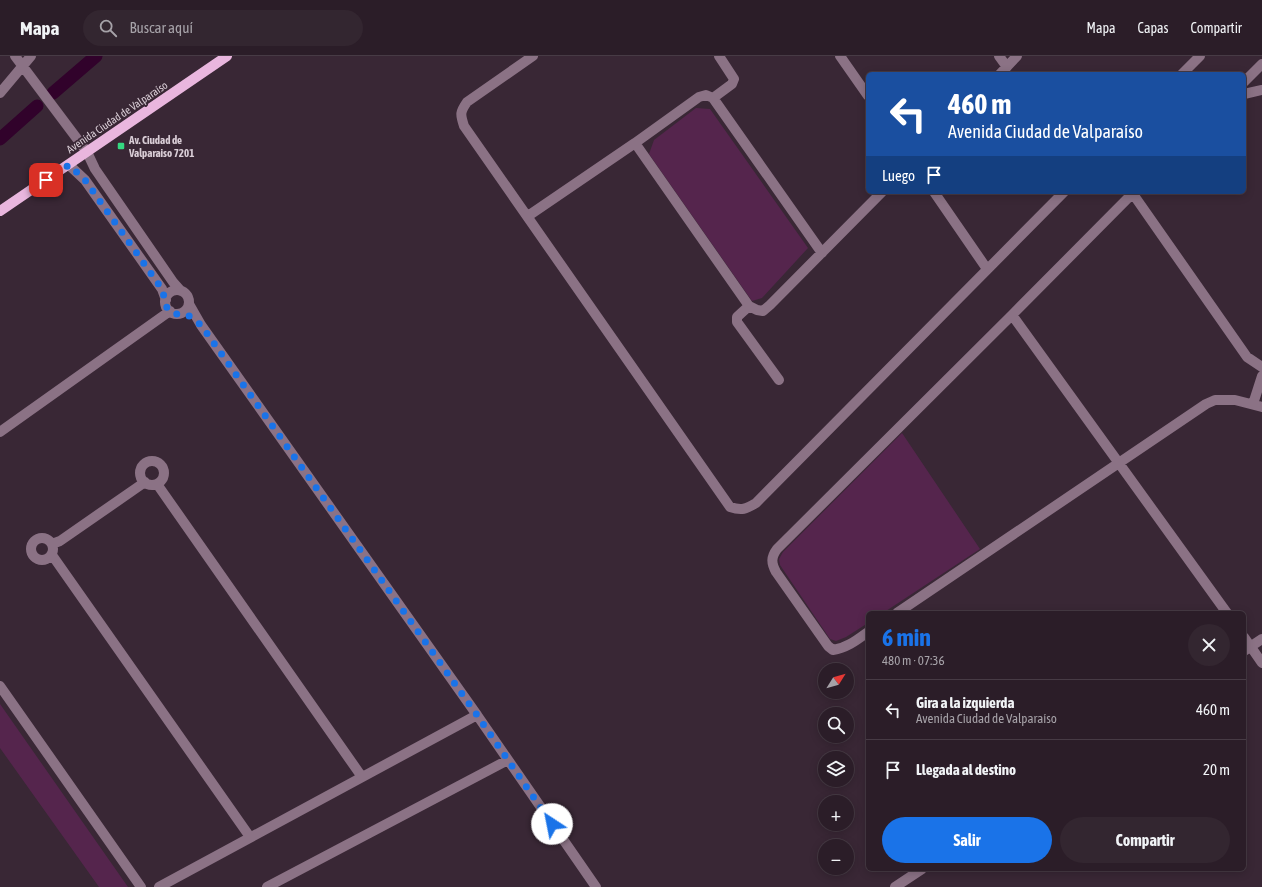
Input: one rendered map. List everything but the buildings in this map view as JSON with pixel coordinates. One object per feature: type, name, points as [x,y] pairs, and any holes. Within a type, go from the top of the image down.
[{"type":"main road","name":"Avenida Ciudad de Valparaíso","points":[[0,211],[227,56]]},
{"type":"street","points":[[15,56],[87,152],[95,169],[173,282],[188,296],[189,304],[201,325],[477,715],[596,887]]},
{"type":"street","points":[[0,93],[31,56]]},
{"type":"street","points":[[533,56],[467,102],[461,111],[461,118],[464,126],[730,506],[739,510],[748,508],[756,503],[1062,194]]},
{"type":"street","points":[[712,98],[732,84],[734,78],[720,56]]},
{"type":"street","points":[[840,56],[866,93]]},
{"type":"street","points":[[999,56],[1004,70],[1017,56]]},
{"type":"street","points":[[1184,72],[1200,56]]},
{"type":"street","points":[[1246,80],[1262,64]]},
{"type":"street","points":[[1246,94],[1262,90]]},
{"type":"street","points":[[528,216],[635,143],[699,97],[706,95],[712,98],[822,253]]},
{"type":"street","points":[[635,143],[749,306],[757,310],[763,311],[770,305],[880,194]]},
{"type":"street","points":[[69,165],[85,180],[162,289],[167,308],[174,312],[189,316],[201,325]]},
{"type":"street","points":[[935,194],[987,270]]},
{"type":"street","points":[[866,633],[841,649],[833,650],[828,646],[776,572],[772,564],[772,556],[777,548],[1133,194]]},
{"type":"street","points":[[1135,194],[1247,357],[1262,367]]},
{"type":"street","points":[[166,300],[170,293],[177,290],[181,291]]},
{"type":"street","points":[[0,432],[174,312],[185,311],[189,304]]},
{"type":"street","points":[[749,306],[737,316],[737,322],[779,380]]},
{"type":"street","points":[[1012,316],[1226,611]]},
{"type":"street","points":[[900,611],[1206,404],[1215,400],[1235,400],[1258,405],[1262,376]]},
{"type":"street","points":[[148,462],[156,462],[162,467],[164,474],[157,484],[145,482],[141,475],[142,467],[148,462]]},
{"type":"street","points":[[145,482],[60,541],[52,550],[250,837]]},
{"type":"street","points":[[157,484],[362,777]]},
{"type":"street","points":[[1262,639],[1247,649],[1262,663]]},
{"type":"street","points":[[0,686],[141,887]]},
{"type":"street","points":[[159,887],[477,715]]},
{"type":"street","points":[[267,887],[508,760]]},
{"type":"street","points":[[895,887],[919,871]]},
{"type":"shaded area","points":[[696,108],[710,109],[808,248],[762,298],[752,301],[649,154],[654,140]]},
{"type":"shaded area","points":[[902,433],[980,549],[886,611],[866,611],[866,624],[846,637],[836,641],[830,639],[780,565],[779,559],[783,552]]},
{"type":"shaded area","points":[[0,704],[128,887],[99,887],[0,748]]},
{"type":"waterway","points":[[53,93],[96,56]]},
{"type":"waterway","points":[[0,139],[37,106]]},
{"type":"place","name":"Av. Ciudad de Valparaiso 7201","points":[[121,146]]},
{"type":"route","points":[[46,180],[69,165],[85,180],[162,289],[167,308],[173,313],[189,316],[201,325],[477,715],[552,824]]}]
